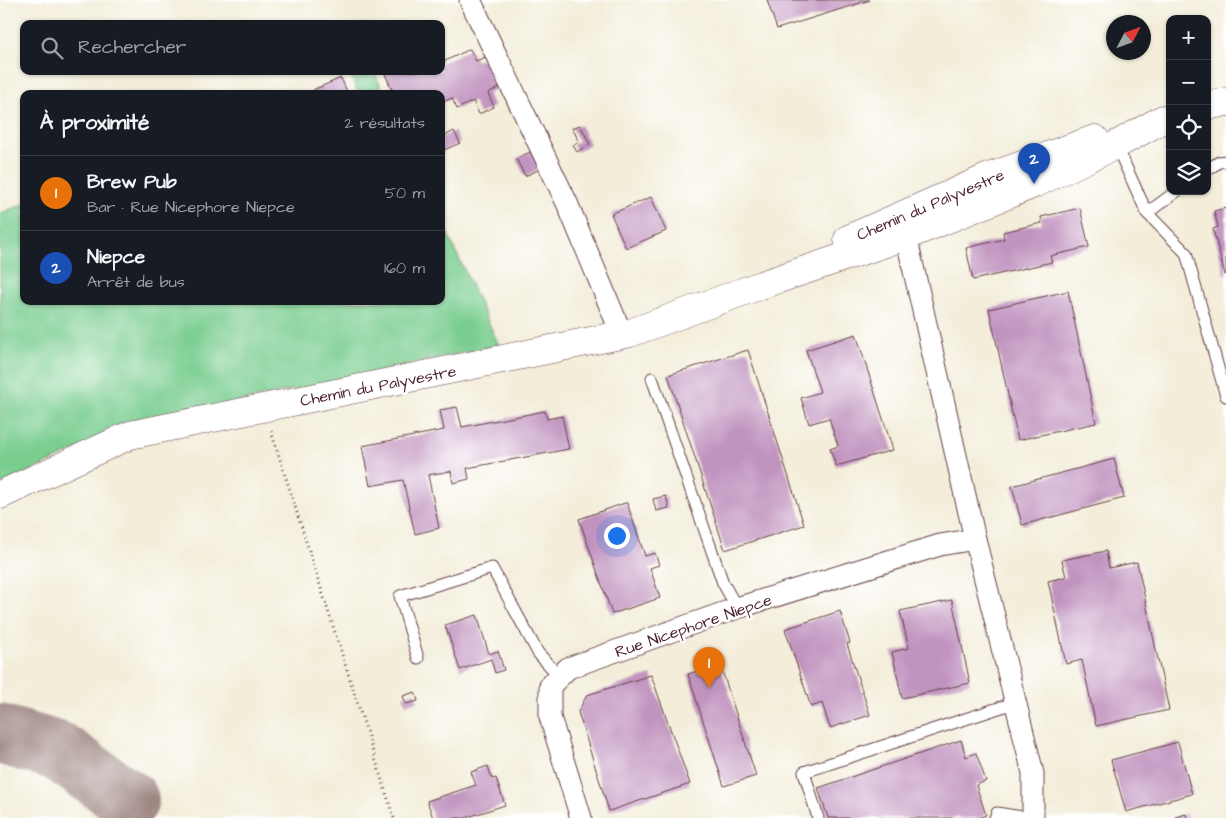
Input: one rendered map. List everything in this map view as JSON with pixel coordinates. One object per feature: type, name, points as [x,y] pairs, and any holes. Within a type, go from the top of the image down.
[{"type":"street","points":[[470,0],[567,203],[622,335]]},
{"type":"street","points":[[1211,105],[1226,102]]},
{"type":"street","name":"Chemin du Palyvestre","points":[[902,226],[989,177],[1065,148],[1166,118]]},
{"type":"street","name":"Chemin du Palyvestre","points":[[0,495],[130,435],[622,335],[698,310],[902,226],[1034,184],[1116,146],[1166,118]]},
{"type":"street","points":[[902,226],[975,539],[1017,702],[1033,773],[1031,818]]},
{"type":"street","name":"Rue Nicephore Niepce","points":[[559,676],[568,668],[737,608],[940,544],[975,539]]},
{"type":"street","points":[[559,676],[550,686],[550,717],[581,818]]},
{"type":"lane","points":[[1116,146],[1147,213],[1186,253],[1224,382],[1226,396]]},
{"type":"lane","points":[[1211,167],[1219,162],[1226,161]]},
{"type":"lane","points":[[1147,213],[1172,195]]},
{"type":"lane","points":[[652,378],[723,582],[737,608]]},
{"type":"lane","points":[[418,658],[400,596],[492,568],[538,653],[559,676]]},
{"type":"lane","points":[[818,818],[804,772],[1017,702]]},
{"type":"lane","points":[[995,818],[997,813],[1031,818]]},
{"type":"path","points":[[265,408],[394,818]]},
{"type":"green space","points":[[351,75],[376,75],[382,90],[356,90]]},
{"type":"green space","points":[[20,206],[20,305],[445,305],[445,228],[499,345],[128,426],[0,485],[0,213]]},
{"type":"building","points":[[767,0],[870,0],[777,29]]},
{"type":"building","points":[[470,49],[476,61],[488,56],[502,86],[488,93],[494,107],[479,114],[473,101],[457,109],[452,98],[445,101],[445,90],[392,90],[385,75],[445,75],[445,61]]},
{"type":"building","points":[[341,78],[346,90],[313,90]]},
{"type":"building","points":[[580,125],[590,144],[577,152],[573,145],[579,141],[572,128]]},
{"type":"building","points":[[454,131],[460,143],[445,150],[445,136]]},
{"type":"building","points":[[534,150],[542,168],[525,176],[516,159]]},
{"type":"building","points":[[651,197],[666,231],[626,248],[611,214]]},
{"type":"building","points":[[1080,208],[1089,247],[1050,256],[1052,262],[973,280],[966,248],[1004,239],[1003,232],[1042,223],[1041,217]]},
{"type":"building","points":[[1226,208],[1225,275],[1213,229],[1218,227],[1214,211]]},
{"type":"building","points":[[1068,291],[1096,423],[1018,440],[989,309]]},
{"type":"building","points":[[856,334],[893,450],[836,466],[830,449],[838,446],[829,418],[809,424],[801,398],[820,392],[806,350]]},
{"type":"building","points":[[748,350],[804,525],[725,550],[668,375]]},
{"type":"building","points":[[457,407],[462,427],[545,411],[547,419],[562,416],[569,449],[467,468],[469,479],[453,483],[451,471],[428,475],[439,528],[415,534],[403,480],[370,486],[362,446],[444,430],[440,410]]},
{"type":"building","points":[[1114,459],[1124,498],[1022,525],[1012,486]]},
{"type":"building","points":[[666,496],[669,508],[656,511],[653,499]]},
{"type":"building","points":[[627,503],[645,556],[655,553],[659,565],[650,568],[660,598],[612,614],[579,519]]},
{"type":"building","points":[[1106,551],[1109,568],[1137,562],[1169,710],[1096,726],[1082,660],[1066,664],[1048,581],[1066,577],[1062,560]]},
{"type":"building","points":[[952,600],[970,683],[902,698],[892,652],[909,648],[900,611]]},
{"type":"building","points":[[840,611],[850,643],[847,644],[870,715],[830,728],[822,703],[811,707],[785,629]]},
{"type":"building","points":[[477,615],[489,654],[498,651],[504,670],[495,673],[491,659],[460,670],[445,625]]},
{"type":"building","points":[[720,664],[756,776],[724,786],[688,674]]},
{"type":"building","points":[[651,675],[690,784],[609,811],[578,712],[587,695]]},
{"type":"building","points":[[415,692],[418,701],[406,704],[403,696]]},
{"type":"building","points":[[961,740],[966,757],[976,753],[986,781],[976,785],[986,815],[978,818],[828,818],[818,788]]},
{"type":"building","points":[[1178,742],[1192,794],[1126,812],[1111,760]]},
{"type":"building","points":[[488,766],[492,779],[496,778],[505,805],[465,818],[433,818],[427,801],[476,785],[471,772]]},
{"type":"building","points":[[1186,814],[1187,818],[1175,818],[1175,817]]},
{"type":"taxiway","points":[[0,734],[58,751],[129,800]]},
{"type":"place","name":"Niepce","points":[[1034,184]]},
{"type":"place","name":"Brew Pub","points":[[709,688]]}]
